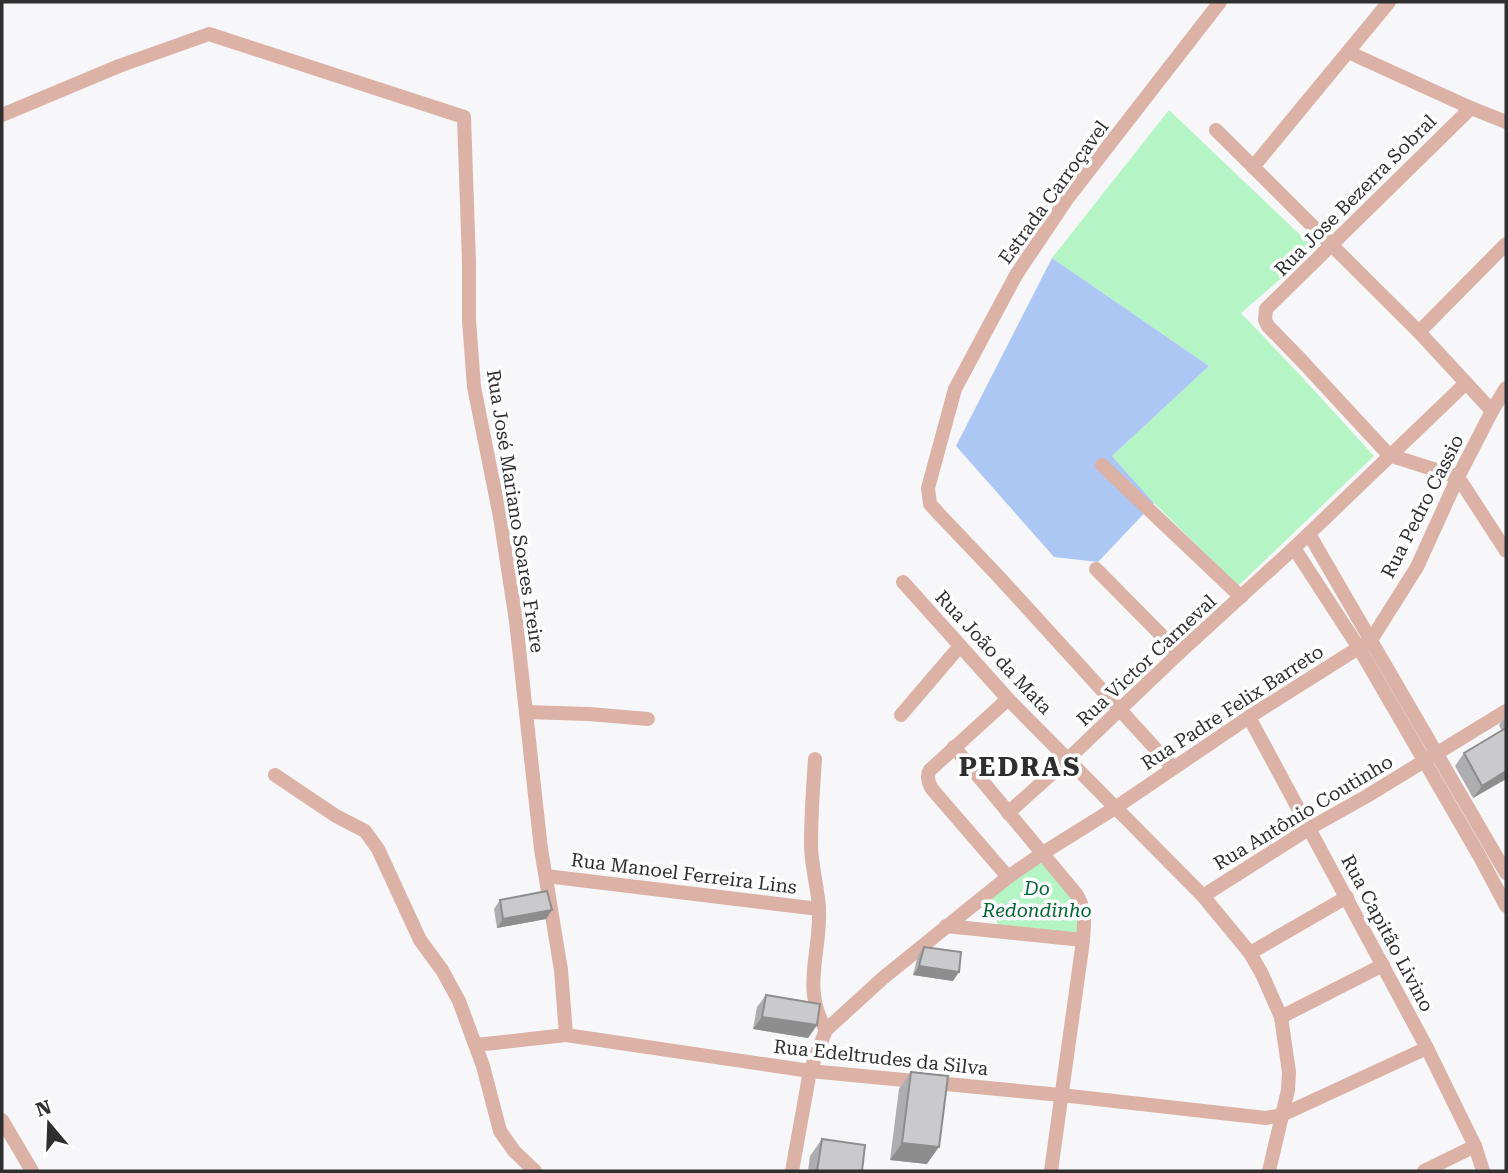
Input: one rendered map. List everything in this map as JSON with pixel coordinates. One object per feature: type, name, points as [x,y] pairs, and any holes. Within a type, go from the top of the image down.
[{"type":"street","name":"Estrada Carroçavel","points":[[1120,709],[930,504],[928,488],[956,389],[1016,275],[1067,199],[1220,2]]},
{"type":"street","points":[[1253,167],[1389,2]]},
{"type":"street","name":"Rua José Mariano Soares Freire","points":[[2,115],[120,66],[209,34],[464,117],[469,320],[474,387],[500,517],[516,621],[535,795],[561,970],[566,1035]]},
{"type":"street","points":[[1348,52],[1506,122]]},
{"type":"street","name":"Rua Jose Bezerra Sobral","points":[[1389,456],[1302,360],[1268,327],[1265,320],[1266,309],[1471,107]]},
{"type":"street","points":[[1216,130],[1419,332],[1492,411]]},
{"type":"street","points":[[1419,332],[1506,244]]},
{"type":"street","name":"Rua Victor Carneval","points":[[1007,813],[1309,534],[1466,383]]},
{"type":"street","name":"Rua Pedro Cassio","points":[[1365,644],[1417,567],[1458,477],[1506,388]]},
{"type":"street","points":[[1389,456],[1458,477],[1506,551]]},
{"type":"street","points":[[1102,465],[1241,597]]},
{"type":"street","points":[[1309,534],[1424,761],[1506,906]]},
{"type":"street","points":[[1294,548],[1365,644],[1437,753],[1506,873]]},
{"type":"street","points":[[1096,569],[1179,653]]},
{"type":"street","name":"Rua João da Mata","points":[[903,582],[1008,699],[1203,896],[1250,953],[1281,1017],[1289,1072],[1289,1090],[1269,1171]]},
{"type":"street","name":"Rua Padre Felix Barreto","points":[[825,1030],[883,978],[1008,877],[1249,717],[1365,644]]},
{"type":"street","points":[[901,715],[960,646]]},
{"type":"street","points":[[1008,699],[928,774],[932,789],[1008,877]]},
{"type":"street","points":[[1120,709],[1173,768]]},
{"type":"street","name":"Rua Antônio Coutinho","points":[[1203,896],[1310,828],[1506,711]]},
{"type":"street","points":[[526,712],[648,719]]},
{"type":"street","name":"Rua Capitão Livino","points":[[1249,717],[1427,1048],[1475,1146],[1483,1171]]},
{"type":"street","points":[[954,747],[1082,904],[1085,918],[1083,940],[1051,1171]]},
{"type":"street","points":[[792,1171],[810,1071],[825,1030],[813,998],[819,909],[810,846],[815,758]]},
{"type":"street","points":[[275,775],[336,816],[365,831],[378,849],[420,940],[442,970],[459,1001],[477,1045],[500,1130],[514,1152],[535,1171]]},
{"type":"street","points":[[1480,857],[1506,840]]},
{"type":"street","name":"Rua Manoel Ferreira Lins","points":[[546,876],[819,909]]},
{"type":"street","points":[[1250,953],[1347,897]]},
{"type":"street","points":[[946,926],[1083,940]]},
{"type":"street","points":[[1281,1017],[1383,965]]},
{"type":"street","name":"Rua Edeltrudes da Silva","points":[[477,1045],[566,1035],[810,1071],[1060,1095],[1259,1118],[1282,1115]]},
{"type":"street","points":[[1282,1115],[1427,1048]]},
{"type":"street","points":[[2,1119],[32,1171]]},
{"type":"street","points":[[1424,1171],[1475,1146]]},
{"type":"green space","points":[[1169,110],[1315,249],[1241,313],[1374,456],[1238,586],[1154,503],[1112,456],[1209,366],[1052,258]]},
{"type":"green space","name":"Do Redondinho","points":[[1041,858],[1074,905],[1079,926],[1077,935],[998,925],[988,897]]},
{"type":"water","points":[[1052,258],[1209,366],[1112,456],[1154,503],[1098,562],[1054,557],[956,446]]},
{"type":"building","points":[[1506,728],[1506,771],[1482,786],[1464,753]]},
{"type":"building","points":[[547,891],[552,910],[503,919],[500,900]]},
{"type":"building","points":[[924,947],[961,952],[959,972],[919,966]]},
{"type":"building","points":[[766,995],[820,1004],[817,1025],[762,1017]]},
{"type":"building","points":[[911,1072],[948,1076],[939,1147],[902,1143]]},
{"type":"building","points":[[822,1139],[865,1145],[862,1171],[817,1171]]},
{"type":"district","name":"PEDRAS","points":[[1020,767]]}]
